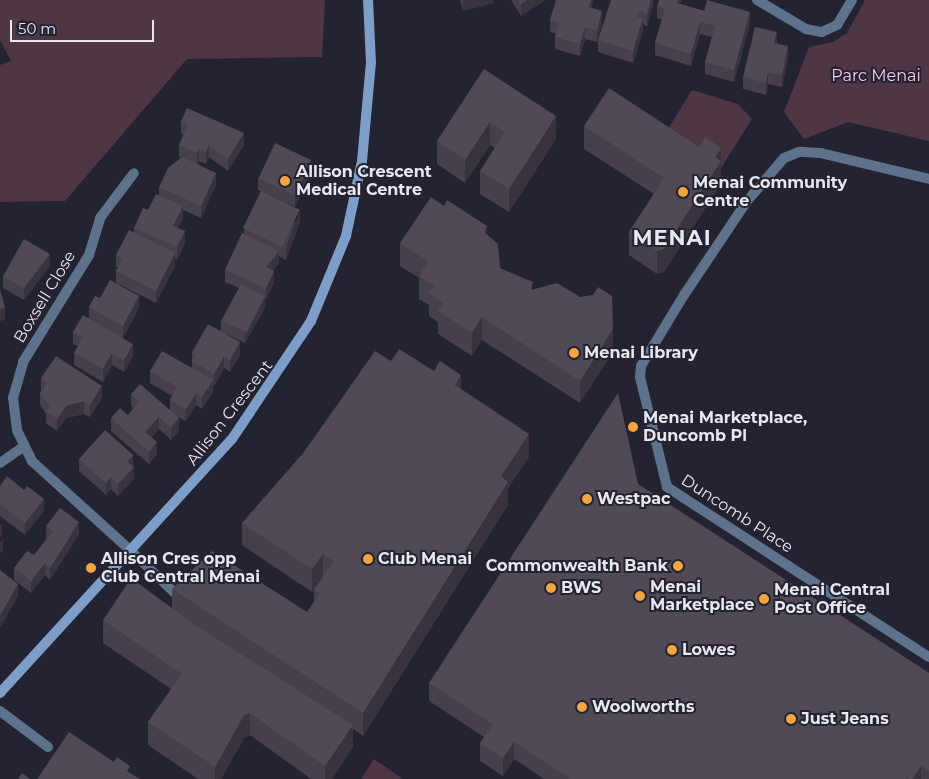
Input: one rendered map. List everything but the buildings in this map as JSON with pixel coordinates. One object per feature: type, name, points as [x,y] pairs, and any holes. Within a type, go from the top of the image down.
[{"type":"street","name":"Allison Crescent","points":[[0,693],[212,463],[267,394],[311,322],[333,272],[354,206],[366,137],[371,63],[368,0]]},
{"type":"street","points":[[757,0],[806,29],[822,32],[837,25],[852,0]]},
{"type":"street","name":"Duncomb Place","points":[[929,179],[821,153],[799,152],[784,158],[752,195],[684,295],[641,366],[640,377],[667,487],[929,657]]},
{"type":"street","name":"Boxsell Close","points":[[134,173],[103,212],[88,255],[23,362],[13,398],[24,446],[44,473],[176,594],[190,581]]},
{"type":"street","points":[[0,463],[24,446]]},
{"type":"street","points":[[0,710],[48,747]]},
{"type":"green space","points":[[0,0],[325,0],[322,57],[187,59],[65,201],[0,202],[0,65],[11,61],[0,40]]},
{"type":"green space","name":"Parc Menai","points":[[865,0],[929,0],[929,141],[848,122],[804,139],[784,112],[809,47],[833,42],[847,33]]},
{"type":"green space","points":[[692,90],[738,104],[752,119],[721,168],[660,142]]},
{"type":"green space","points":[[374,759],[403,779],[361,779]]},
{"type":"place","name":"Allison Crescent Medical Centre","points":[[285,181]]},
{"type":"place","name":"Menai Community Centre","points":[[683,192]]},
{"type":"place","name":"Menai Library","points":[[574,353]]},
{"type":"place","name":"Menai Marketplace, Duncomb Pl","points":[[633,427]]},
{"type":"place","name":"Westpac","points":[[587,499]]},
{"type":"place","name":"Club Menai","points":[[368,559]]},
{"type":"place","name":"Commonwealth Bank","points":[[678,566]]},
{"type":"place","name":"Allison Cres opp Club Central Menai","points":[[91,568]]},
{"type":"place","name":"BWS","points":[[551,588]]},
{"type":"place","name":"Menai Marketplace","points":[[640,596]]},
{"type":"place","name":"Menai Central Post Office","points":[[764,599]]},
{"type":"place","name":"Lowes","points":[[672,650]]},
{"type":"place","name":"Woolworths","points":[[582,707]]},
{"type":"place","name":"Just Jeans","points":[[791,719]]},
{"type":"district","name":"MENAI","points":[[672,238]]}]
